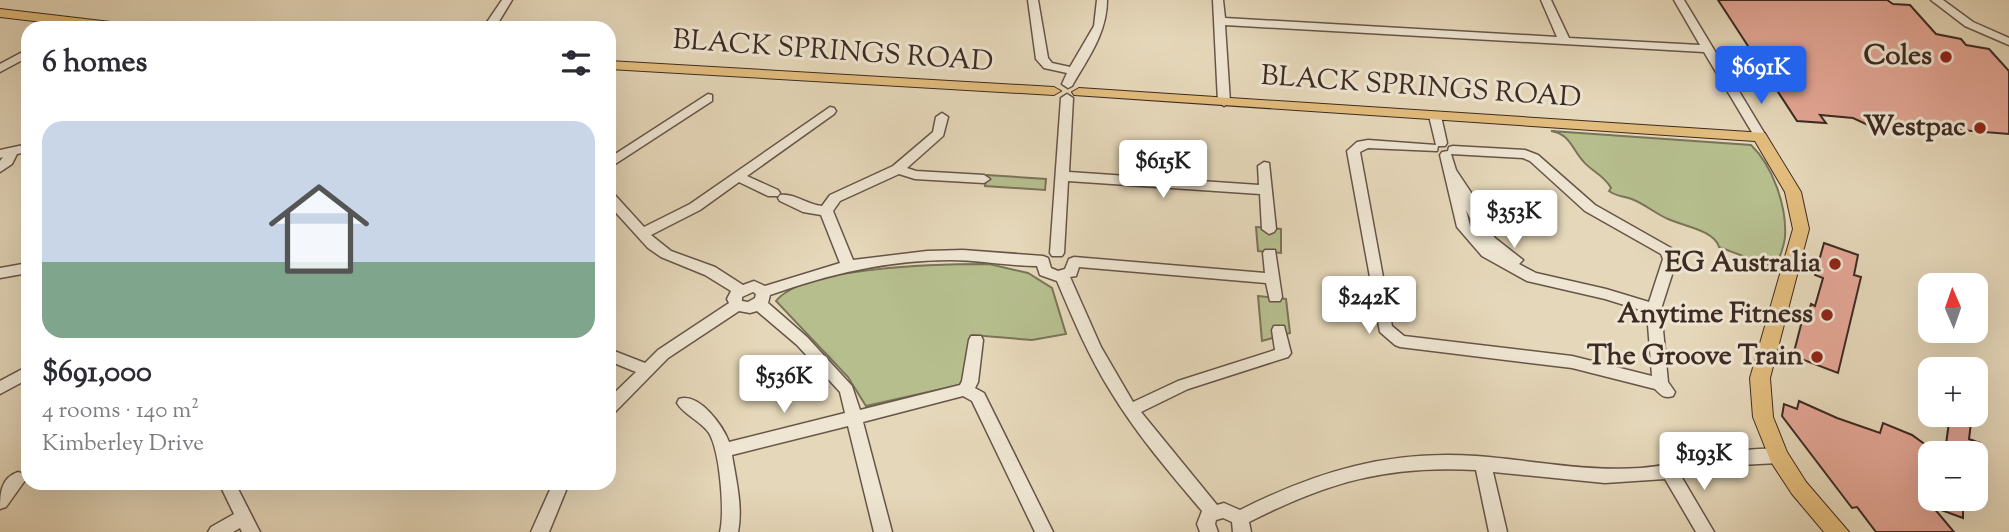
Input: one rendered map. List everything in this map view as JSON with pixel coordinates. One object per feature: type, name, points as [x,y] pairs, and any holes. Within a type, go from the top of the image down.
[{"type":"main road","points":[[0,13],[49,21]]},
{"type":"main road","name":"BLACK SPRINGS ROAD","points":[[616,65],[1068,87],[1224,102],[1759,136]]},
{"type":"main road","points":[[1759,136],[1793,192],[1801,213],[1801,229],[1760,379],[1763,417],[1778,456],[1799,488],[1838,532]]},
{"type":"street","points":[[494,21],[507,0]]},
{"type":"street","points":[[1033,0],[1042,59],[1068,87]]},
{"type":"street","points":[[1058,253],[1068,87],[1099,34],[1102,20],[1101,0]]},
{"type":"street","points":[[1219,0],[1224,102]]},
{"type":"street","points":[[1546,0],[1564,40]]},
{"type":"street","points":[[1679,0],[1759,136]]},
{"type":"street","points":[[1936,0],[1969,24],[2009,43]]},
{"type":"street","points":[[1220,21],[1708,49]]},
{"type":"street","points":[[0,69],[21,56]]},
{"type":"street","points":[[11,61],[21,63]]},
{"type":"street","points":[[616,159],[708,98]]},
{"type":"street","points":[[641,234],[695,207],[830,111]]},
{"type":"street","points":[[1435,116],[1464,227],[1487,253],[1532,277],[1591,293],[1606,294],[1654,309]]},
{"type":"street","points":[[826,211],[835,198],[898,169],[934,138],[942,117]]},
{"type":"street","points":[[1368,144],[1525,154],[1534,158],[1590,208],[1667,251],[1670,259],[1654,309],[1664,388],[1572,362],[1400,341],[1385,328],[1353,151],[1368,144]]},
{"type":"street","points":[[0,168],[8,161],[6,152]]},
{"type":"street","points":[[1264,166],[1269,229]]},
{"type":"street","points":[[898,169],[915,175],[984,179]]},
{"type":"street","points":[[1063,176],[1265,190]]},
{"type":"street","points":[[738,177],[808,209],[830,214],[848,265]]},
{"type":"street","points":[[616,205],[641,234],[666,254],[710,271],[739,297],[745,308],[761,298],[848,265],[930,254],[1043,261]]},
{"type":"street","points":[[1043,261],[1048,255],[1058,253],[1066,254],[1074,262],[1273,279]]},
{"type":"street","points":[[1270,253],[1275,297]]},
{"type":"street","points":[[1043,261],[1045,271],[1062,275],[1074,269],[1074,262]]},
{"type":"street","points":[[0,272],[21,269]]},
{"type":"street","points":[[1062,275],[1098,356],[1131,410],[1213,512]]},
{"type":"street","points":[[616,400],[645,369],[739,297]]},
{"type":"street","points":[[761,298],[842,381],[883,532]]},
{"type":"street","points":[[1131,410],[1183,385],[1283,353],[1279,330]]},
{"type":"street","points":[[965,390],[970,382],[976,340]]},
{"type":"street","points":[[616,358],[645,369]]},
{"type":"street","points":[[0,388],[21,376]]},
{"type":"street","points":[[724,450],[965,390],[978,397],[1044,532]]},
{"type":"street","points":[[685,403],[712,425],[724,450],[732,508],[729,532]]},
{"type":"street","points":[[1209,532],[1207,519],[1213,512],[1230,511],[1241,525],[1306,485],[1337,475],[1415,463],[1483,464],[1604,476],[1669,471],[1725,459],[1778,456]]},
{"type":"street","points":[[1483,464],[1498,532]]},
{"type":"street","points":[[1669,471],[1705,532]]},
{"type":"street","points":[[0,502],[18,479]]},
{"type":"street","points":[[217,532],[247,525],[230,490]]},
{"type":"street","points":[[540,532],[558,490]]},
{"type":"green space","points":[[1551,131],[1751,145],[1772,175],[1784,213],[1784,241],[1775,268],[1719,247],[1711,236],[1668,219],[1634,200],[1612,193],[1608,184],[1586,164],[1567,139]]},
{"type":"green space","points":[[987,175],[1046,179],[1045,190],[985,186]]},
{"type":"green space","points":[[1256,227],[1281,229],[1281,253],[1258,251]]},
{"type":"green space","points":[[989,264],[1028,273],[1052,288],[1066,334],[1032,340],[972,335],[964,384],[866,406],[848,377],[776,301],[791,289],[815,280],[844,274],[909,266]]},
{"type":"green space","points":[[1258,296],[1286,299],[1290,333],[1262,341]]},
{"type":"building","points":[[1718,0],[1887,0],[1893,4],[1910,5],[1936,34],[1961,39],[1966,45],[1989,49],[2009,71],[2009,134],[1900,125],[1897,130],[1893,130],[1887,126],[1868,125],[1853,118],[1820,115],[1826,123],[1797,121]]},
{"type":"building","points":[[1824,243],[1858,255],[1854,275],[1861,277],[1838,373],[1793,356],[1804,313],[1808,314],[1811,304],[1815,306],[1823,278],[1815,275]]},
{"type":"building","points":[[1799,401],[1880,433],[1883,423],[1920,441],[1918,441],[1918,511],[1936,511],[1954,532],[1876,532],[1857,507],[1852,508],[1782,416],[1784,404],[1797,409]]},
{"type":"building","points":[[1948,427],[1970,427],[1969,439],[1974,441],[1946,441]]},
{"type":"building","points":[[1944,511],[1963,511],[1963,518]]},
{"type":"place","name":"Coles","points":[[1946,57]]},
{"type":"place","name":"Westpac","points":[[1980,128]]},
{"type":"place","name":"EG Australia","points":[[1835,264]]},
{"type":"place","name":"Anytime Fitness","points":[[1827,315]]},
{"type":"place","name":"The Groove Train","points":[[1817,357]]}]
